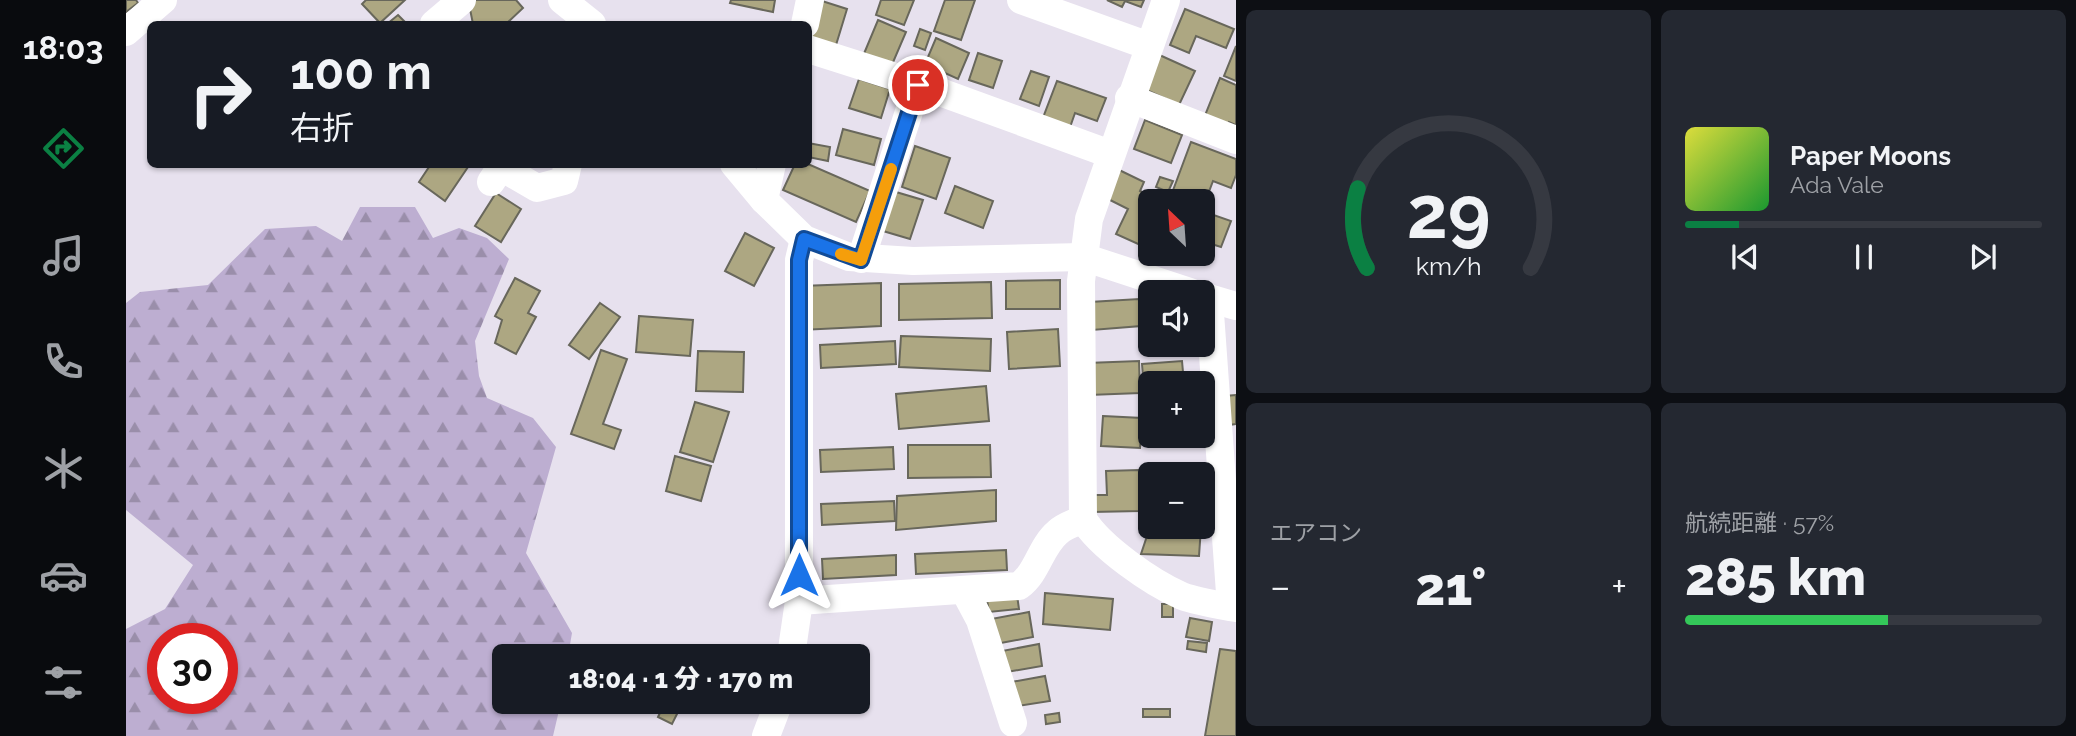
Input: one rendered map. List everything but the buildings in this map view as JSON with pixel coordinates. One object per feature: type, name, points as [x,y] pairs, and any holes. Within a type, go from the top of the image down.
[{"type":"street","points":[[126,32],[163,0]]},
{"type":"street","points":[[438,21],[462,0]]},
{"type":"street","points":[[562,0],[588,21]]},
{"type":"street","points":[[806,21],[810,0]]},
{"type":"street","points":[[1021,0],[1149,46]]},
{"type":"street","points":[[1166,0],[1129,98],[1089,219],[1083,257],[1083,519],[1090,531],[1149,577],[1183,596],[1234,608],[1214,357]]},
{"type":"street","points":[[812,50],[1110,154]]},
{"type":"street","points":[[861,260],[918,85]]},
{"type":"street","points":[[1129,98],[1236,140]]},
{"type":"street","points":[[491,182],[501,168]]},
{"type":"street","points":[[504,168],[537,188],[564,181],[567,168]]},
{"type":"street","points":[[737,168],[764,200],[804,239],[861,260],[1083,257],[1154,280]]},
{"type":"street","points":[[764,200],[771,168]]},
{"type":"street","points":[[792,644],[799,601],[799,260],[804,239]]},
{"type":"street","points":[[799,601],[1018,586],[1030,578],[1048,542],[1059,530],[1083,519]]},
{"type":"street","points":[[964,590],[980,620],[1013,723]]},
{"type":"street","points":[[766,736],[774,714]]},
{"type":"green space","points":[[360,207],[415,207],[433,238],[459,228],[487,238],[509,259],[475,341],[479,376],[487,398],[533,418],[556,447],[526,553],[572,633],[570,644],[492,644],[492,714],[558,714],[553,736],[126,736],[126,629],[165,609],[193,565],[126,510],[126,303],[140,292],[208,285],[265,229],[316,226],[342,241]]},
{"type":"slow traffic","points":[[841,254],[861,260],[891,169]]},
{"type":"route","points":[[799,575],[799,260],[804,239],[861,260],[918,85]]}]
